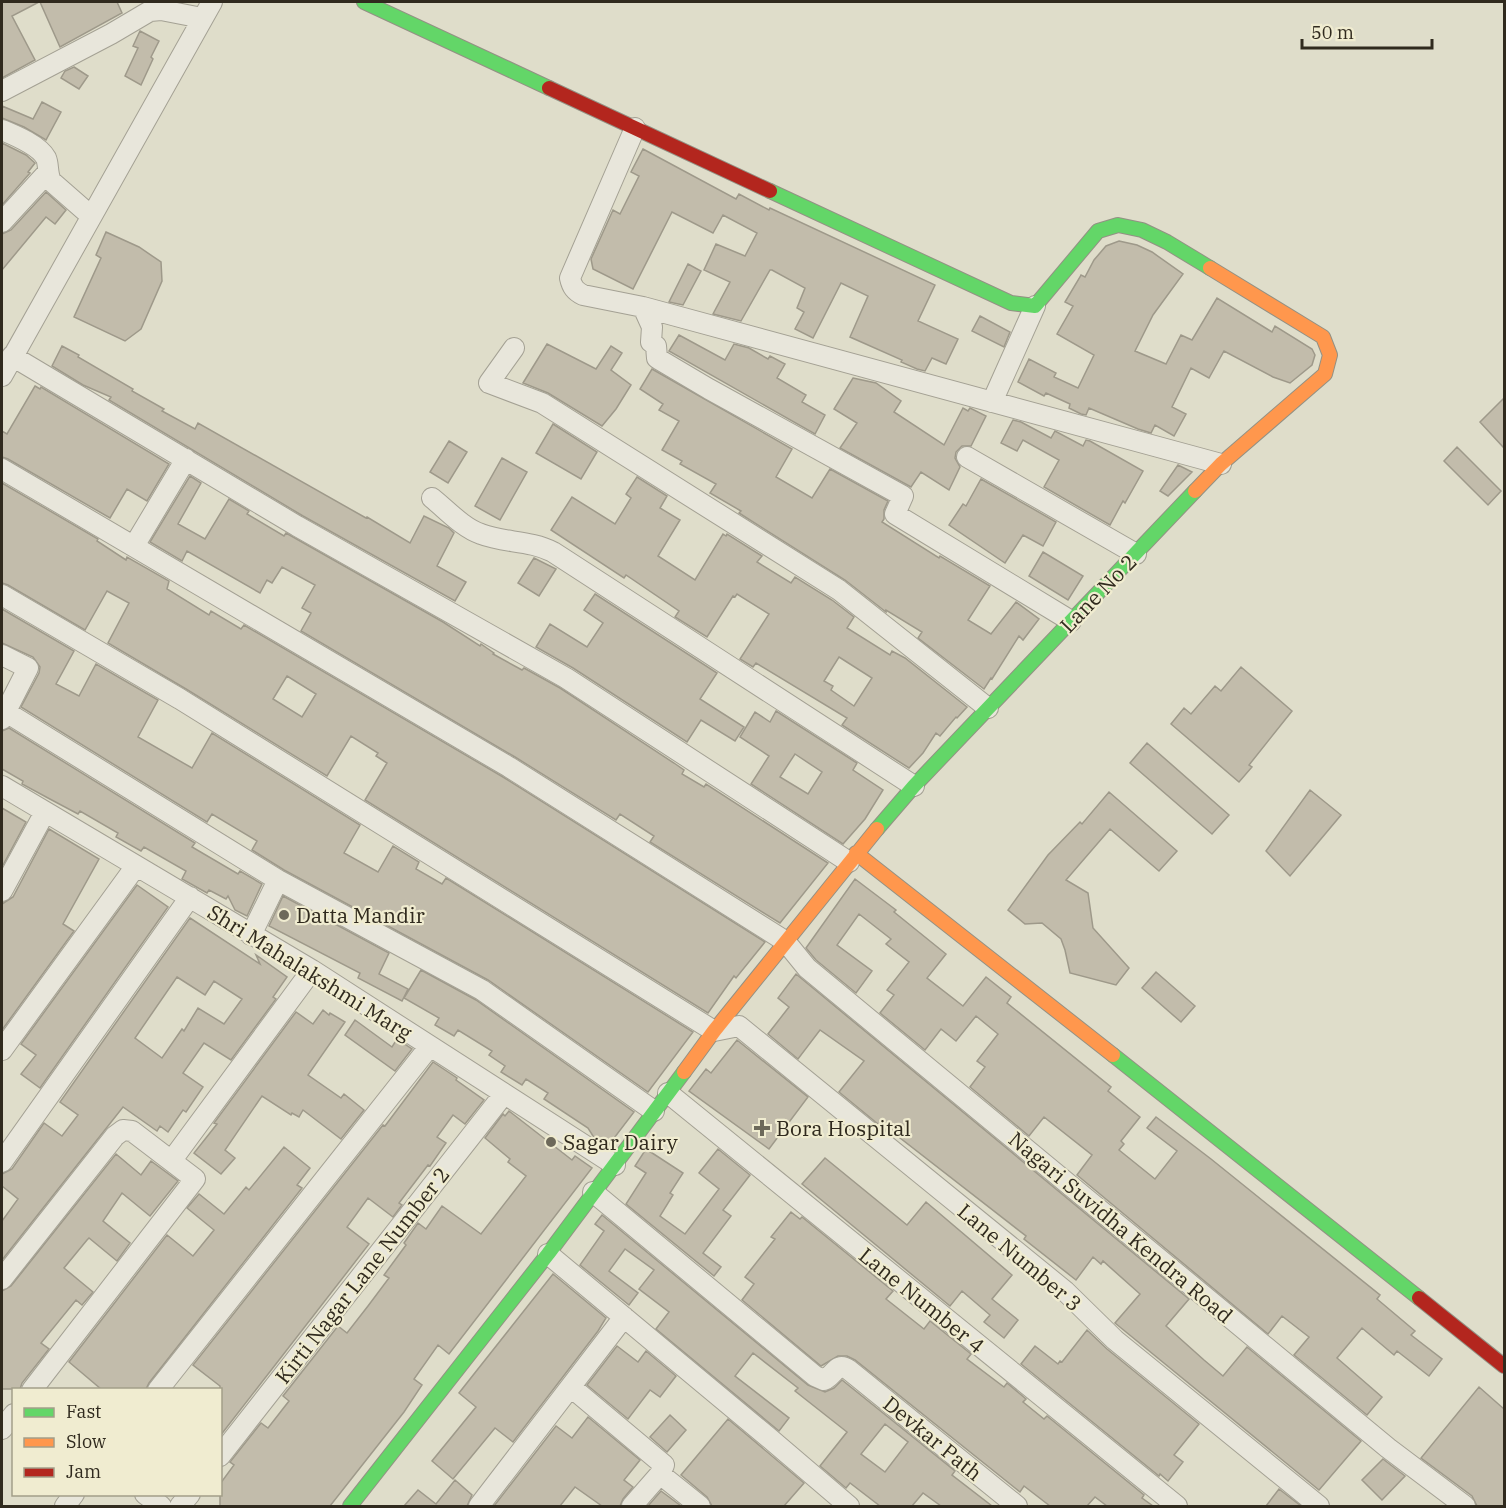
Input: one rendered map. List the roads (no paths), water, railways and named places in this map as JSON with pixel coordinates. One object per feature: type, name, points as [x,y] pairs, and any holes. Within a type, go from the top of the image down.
[{"type":"street","points":[[364,2],[1011,303],[1035,306],[992,402]]},
{"type":"street","points":[[2,91],[150,11],[207,10],[2,375]]},
{"type":"street","points":[[635,128],[570,279],[577,292],[644,307],[1221,464]]},
{"type":"street","points":[[2,130],[20,137],[42,152],[46,158],[47,173],[51,181],[91,216]]},
{"type":"street","points":[[2,222],[47,173]]},
{"type":"street","name":"Lane No 2","points":[[360,1503],[714,1031],[785,941],[914,786],[1221,464],[1325,374],[1330,363],[1329,346],[1323,337],[1167,242],[1142,230],[1118,225],[1098,231],[1035,306]]},
{"type":"street","points":[[644,307],[652,327],[651,342],[656,346],[657,358],[903,496],[895,514],[1071,621]]},
{"type":"street","points":[[514,348],[489,383],[542,403],[839,590],[988,708]]},
{"type":"street","points":[[12,356],[297,526],[566,678],[853,858],[1214,1134],[1504,1366]]},
{"type":"street","points":[[967,457],[1136,554]]},
{"type":"street","points":[[134,546],[186,459]]},
{"type":"street","name":"Nagari Suvidha Kendra Road","points":[[2,469],[509,767],[785,941],[807,968],[1388,1448],[1465,1506]]},
{"type":"street","points":[[432,498],[469,528],[482,535],[542,546],[553,552],[914,786]]},
{"type":"street","points":[[2,595],[180,699],[714,1031]]},
{"type":"street","points":[[2,655],[28,668],[4,715],[278,880],[482,990],[654,1111]]},
{"type":"street","name":"Shri Mahalakshmi Marg","points":[[2,786],[312,970],[615,1165]]},
{"type":"street","points":[[2,891],[45,812]]},
{"type":"street","points":[[2,1050],[136,866]]},
{"type":"street","points":[[251,935],[278,880]]},
{"type":"street","points":[[2,1162],[190,897]]},
{"type":"street","points":[[172,1160],[312,970]]},
{"type":"street","name":"Lane Number 3","points":[[714,1031],[739,1026],[1065,1291],[1115,1340],[1319,1506]]},
{"type":"street","points":[[159,1388],[430,1046]]},
{"type":"street","name":"Lane Number 4","points":[[668,1093],[1177,1506]]},
{"type":"street","name":"Kirti Nagar Lane Number 2","points":[[222,1453],[504,1094]]},
{"type":"street","points":[[2,1279],[115,1136],[123,1130],[132,1131],[195,1179],[33,1388]]},
{"type":"street","name":"Devkar Path","points":[[593,1192],[815,1376],[824,1380],[837,1367],[842,1366],[849,1370],[1017,1506]]},
{"type":"street","points":[[548,1254],[849,1506]]},
{"type":"street","points":[[479,1506],[624,1317]]},
{"type":"street","points":[[571,1387],[663,1465],[660,1474],[632,1506]]},
{"type":"street","points":[[2,1429],[12,1416]]},
{"type":"street","points":[[660,1474],[700,1506]]},
{"type":"street","points":[[148,1496],[161,1506]]},
{"type":"place","name":"Datta Mandir","points":[[284,915]]},
{"type":"place","name":"Bora Hospital","points":[[762,1128]]},
{"type":"place","name":"Sagar Dairy","points":[[551,1142]]}]
